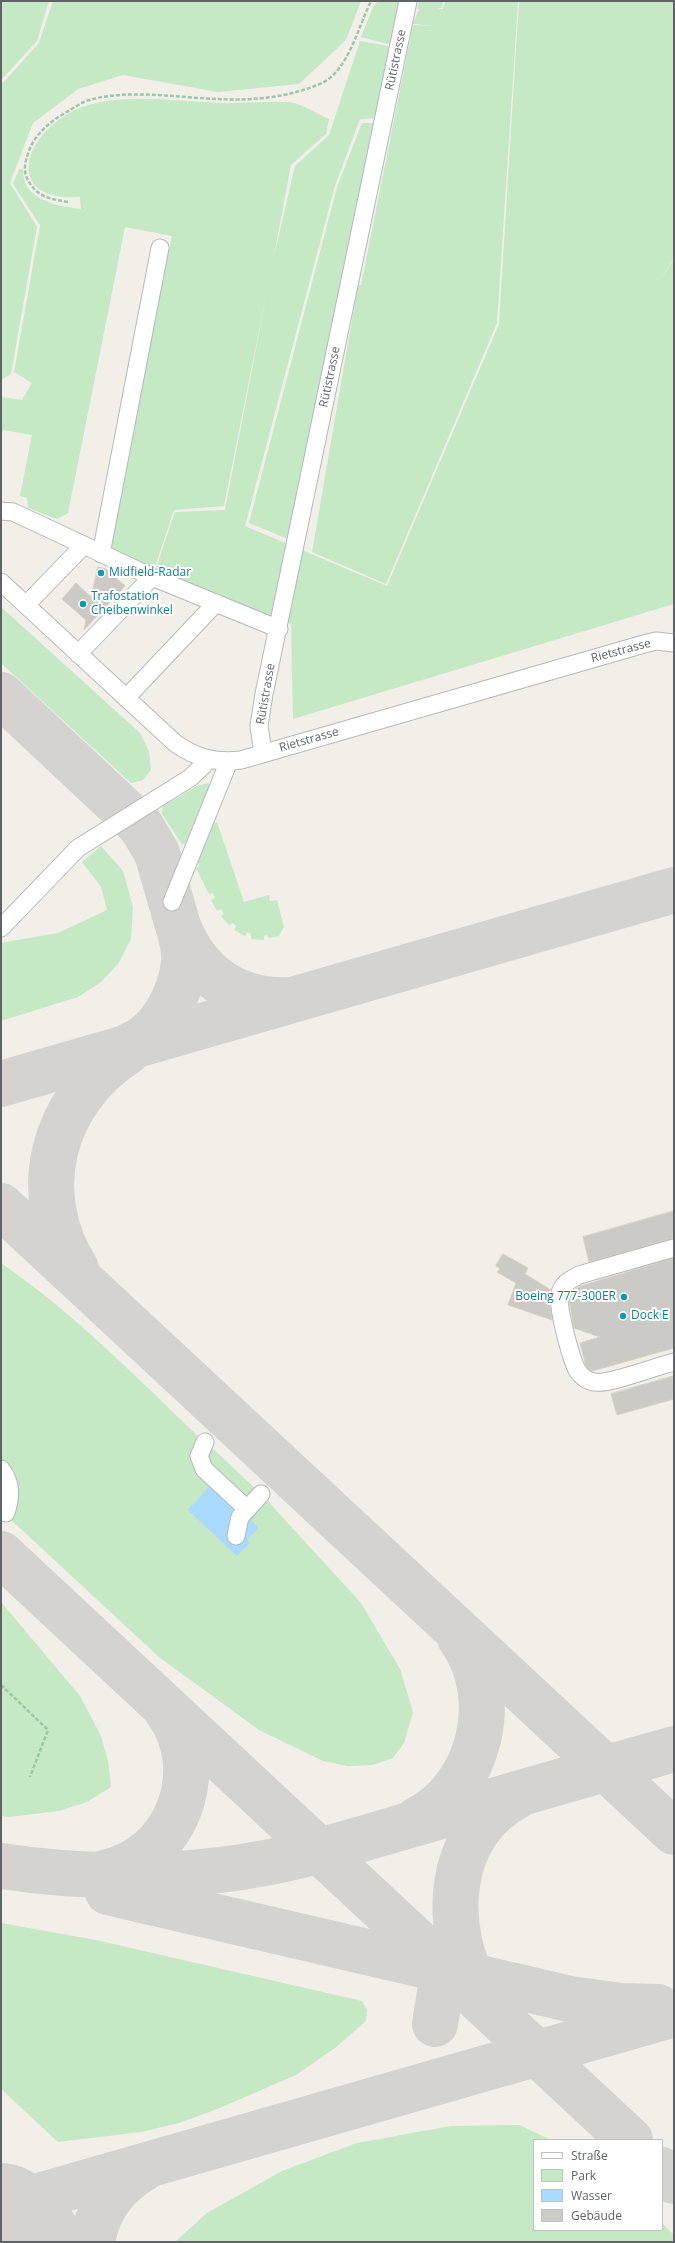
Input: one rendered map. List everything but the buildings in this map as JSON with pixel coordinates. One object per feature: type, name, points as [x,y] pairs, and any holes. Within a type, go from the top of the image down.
[{"type":"lane","name":"Rütistrasse","points":[[263,753],[259,726],[264,694],[279,629],[408,1]]},
{"type":"lane","points":[[101,554],[160,248]]},
{"type":"lane","points":[[1,511],[13,512],[152,577],[279,629]]},
{"type":"lane","points":[[26,605],[84,545]]},
{"type":"lane","points":[[78,654],[152,577]]},
{"type":"lane","name":"Rietstrasse","points":[[1,582],[175,743],[198,757],[209,760],[228,761],[263,753],[656,641],[674,644]]},
{"type":"lane","points":[[126,698],[216,603]]},
{"type":"lane","points":[[1,928],[65,859],[78,848],[190,778],[209,760]]},
{"type":"lane","points":[[172,902],[228,761]]},
{"type":"lane","points":[[674,1248],[579,1275],[565,1282],[559,1294],[559,1309],[575,1365],[582,1377],[596,1382],[610,1380],[674,1362]]},
{"type":"lane","points":[[205,1442],[199,1456],[204,1469],[247,1509]]},
{"type":"lane","points":[[1,1469],[8,1480],[10,1490],[6,1514]]},
{"type":"lane","points":[[236,1536],[240,1517],[261,1494]]},
{"type":"path","points":[[68,202],[44,198],[31,187],[25,176],[26,157],[36,136],[55,118],[86,102],[112,97],[142,95],[220,100],[267,98],[300,92],[324,82],[346,60],[371,1]]},
{"type":"path","points":[[1,1685],[48,1730],[30,1777]]},
{"type":"green space","points":[[1,1],[49,1],[37,41],[1,80]]},
{"type":"green space","points":[[53,1],[361,1],[346,40],[299,84],[218,92],[123,75],[78,89],[33,123],[10,183],[37,227],[11,374],[1,380],[1,85],[39,43]]},
{"type":"green space","points":[[378,1],[404,1],[395,46],[361,37],[373,7]]},
{"type":"green space","points":[[419,1],[443,1],[442,8],[437,9],[443,9],[445,1],[518,1],[497,323],[386,584],[312,552],[358,285],[361,285],[413,25],[436,26],[413,24],[419,9],[417,9]]},
{"type":"green space","points":[[519,1],[674,1],[674,258],[649,295],[674,259],[674,604],[293,719],[291,624],[155,571],[175,512],[225,510],[269,281],[224,506],[174,510],[154,570],[111,552],[109,544],[172,236],[125,227],[68,513],[57,519],[28,508],[27,498],[20,496],[32,435],[3,430],[1,437],[1,397],[22,400],[32,383],[14,372],[40,225],[13,184],[19,169],[23,169],[24,179],[28,188],[42,200],[61,206],[81,209],[80,197],[57,196],[41,190],[32,181],[29,169],[31,155],[38,141],[50,127],[66,115],[83,107],[101,102],[142,99],[221,103],[294,103],[329,119],[326,134],[291,165],[274,256],[295,166],[329,135],[360,41],[393,47],[378,118],[360,119],[335,186],[245,526],[387,586],[499,324]]},
{"type":"green space","points":[[362,123],[379,123],[293,541],[249,523],[337,187]]},
{"type":"green space","points":[[1,607],[140,733],[149,751],[151,770],[143,780],[131,783],[1,663]]},
{"type":"green space","points":[[208,783],[210,787],[188,843],[182,844],[162,814],[163,806],[197,786]]},
{"type":"green space","points":[[217,822],[244,902],[269,895],[270,901],[277,900],[284,927],[279,936],[269,938],[267,935],[264,936],[264,940],[251,939],[251,934],[247,932],[245,936],[234,930],[236,926],[233,923],[229,925],[221,916],[224,914],[221,909],[217,911],[211,900],[215,898],[213,893],[209,894],[196,868],[199,867],[196,856],[211,823]]},
{"type":"green space","points":[[101,846],[123,871],[133,907],[131,939],[118,964],[101,982],[78,997],[1,1021],[1,943],[58,933],[107,910],[101,887],[82,862]]},
{"type":"green space","points":[[1,1263],[54,1303],[104,1347],[201,1439],[195,1452],[244,1529],[264,1497],[361,1603],[400,1669],[413,1712],[404,1743],[393,1758],[373,1765],[348,1766],[323,1761],[259,1730],[159,1657],[9,1518],[1,1463]]},
{"type":"green space","points":[[209,1445],[258,1491],[247,1498],[210,1469],[205,1453]]},
{"type":"green space","points":[[1,1602],[80,1696],[101,1736],[108,1761],[111,1787],[87,1802],[59,1811],[8,1817],[1,1816]]},
{"type":"green space","points":[[1,1923],[96,1940],[362,2001],[367,2010],[366,2021],[335,2048],[296,2075],[215,2110],[179,2123],[141,2132],[58,2142],[1,2089]]},
{"type":"green space","points":[[519,2125],[549,2139],[533,2139],[533,2231],[663,2231],[663,2224],[674,2235],[674,2242],[175,2242],[207,2213],[282,2171],[357,2143],[451,2126]]},
{"type":"water","points":[[217,1478],[256,1515],[251,1520],[258,1528],[247,1540],[250,1543],[237,1556],[188,1510]]},
{"type":"taxiway","points":[[1,695],[141,826],[157,853],[178,926]]},
{"type":"taxiway","points":[[1,1084],[674,890]]},
{"type":"taxiway","points":[[129,1046],[151,1032],[160,1023],[179,987],[184,962],[184,953],[178,926],[195,958],[207,971],[220,981],[234,990],[250,996],[286,1000]]},
{"type":"taxiway","points":[[76,1269],[61,1240],[53,1210],[51,1179],[55,1150],[65,1122],[81,1096],[101,1072],[127,1052]]},
{"type":"taxiway","points":[[1,1206],[674,1832]]},
{"type":"taxiway","points":[[1,1554],[629,2139]]},
{"type":"taxiway","points":[[417,1820],[439,1805],[457,1786],[470,1763],[478,1738],[482,1712],[480,1686],[473,1661],[460,1638]]},
{"type":"taxiway","points":[[104,1873],[129,1864],[151,1850],[167,1831],[179,1809],[185,1784],[186,1759],[180,1734],[167,1711]]},
{"type":"taxiway","points":[[1,1866],[36,1871],[106,1875],[176,1874],[246,1866],[300,1856],[674,1749]]},
{"type":"taxiway","points":[[480,1993],[467,1968],[459,1941],[456,1913],[457,1885],[463,1858],[475,1834],[493,1813],[517,1796]]},
{"type":"taxiway","points":[[108,1892],[570,1999],[621,2006],[658,2007]]},
{"type":"taxiway","points":[[435,2024],[448,1942]]},
{"type":"taxiway","points":[[1,2207],[674,2014]]},
{"type":"taxiway","points":[[92,2242],[98,2219],[109,2199],[134,2174],[144,2168]]},
{"type":"taxiway","points":[[663,2171],[674,2181]]},
{"type":"runway","points":[[1,2221],[23,2242]]},
{"type":"place","name":"Midfield-Radar","points":[[101,573]]},
{"type":"place","name":"Trafostation Cheibenwinkel","points":[[83,604]]},
{"type":"place","name":"Boeing 777-300ER","points":[[624,1297]]},
{"type":"place","name":"Dock E","points":[[623,1316]]}]
